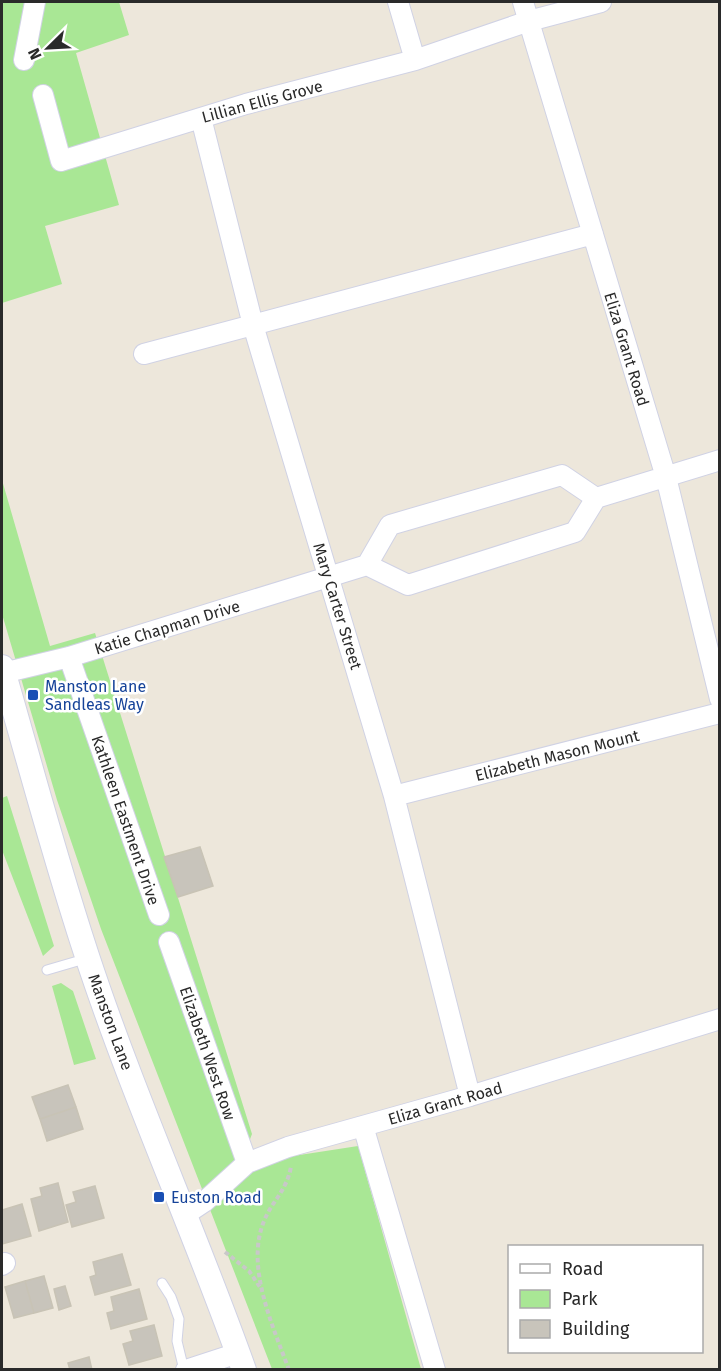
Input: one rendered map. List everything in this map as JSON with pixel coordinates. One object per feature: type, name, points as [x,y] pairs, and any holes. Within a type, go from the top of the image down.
[{"type":"street","points":[[24,60],[35,2]]},
{"type":"street","points":[[398,2],[415,60]]},
{"type":"street","name":"Eliza Grant Road","points":[[523,2],[666,477],[720,699]]},
{"type":"street","name":"Lillian Ellis Grove","points":[[43,95],[61,161],[246,104],[415,60],[529,21],[601,2]]},
{"type":"street","name":"Mary Carter Street","points":[[201,118],[253,325],[394,796],[470,1096]]},
{"type":"street","points":[[144,354],[593,234]]},
{"type":"street","points":[[596,498],[562,476],[390,525],[367,565],[408,585],[575,532],[596,498],[720,460]]},
{"type":"street","name":"Katie Chapman Drive","points":[[2,670],[69,657],[367,565]]},
{"type":"street","name":"Kathleen Eastment Drive","points":[[69,657],[159,915]]},
{"type":"street","name":"Manston Lane","points":[[2,670],[88,958],[241,1361]]},
{"type":"street","name":"Elizabeth Mason Mount","points":[[394,796],[720,713]]},
{"type":"street","name":"Elizabeth West Row","points":[[170,942],[247,1163]]},
{"type":"street","name":"Eliza Grant Road","points":[[186,1214],[204,1202],[247,1163],[288,1147],[470,1096],[720,1019]]},
{"type":"street","points":[[363,1126],[435,1370]]},
{"type":"street","points":[[185,1370],[241,1361]]},
{"type":"lane","points":[[47,970],[88,958]]},
{"type":"lane","points":[[162,1283],[171,1297],[179,1319],[177,1341],[185,1370]]},
{"type":"path","points":[[288,1147],[291,1164],[289,1179],[265,1218],[258,1238],[256,1259],[262,1290],[289,1370]]},
{"type":"path","points":[[196,1239],[220,1247],[249,1271],[262,1290]]},
{"type":"green space","points":[[2,2],[119,2],[129,35],[76,53],[119,205],[45,226],[62,284],[2,303]]},
{"type":"green space","points":[[2,480],[50,646],[95,633],[252,1134],[245,1152],[248,1163],[358,1146],[421,1369],[272,1369],[101,929],[57,800],[2,614]]},
{"type":"green space","points":[[7,796],[54,946],[43,956],[2,850],[2,798]]},
{"type":"green space","points":[[61,983],[73,991],[96,1059],[74,1065],[52,986]]},
{"type":"building","points":[[200,847],[213,886],[178,897],[164,857]]},
{"type":"building","points":[[68,1085],[76,1107],[40,1119],[32,1097]]},
{"type":"building","points":[[76,1107],[83,1129],[47,1141],[40,1119]]},
{"type":"building","points":[[58,1183],[68,1222],[39,1231],[31,1199],[42,1196],[40,1188]]},
{"type":"building","points":[[95,1186],[104,1218],[72,1227],[66,1205],[76,1202],[73,1192]]},
{"type":"building","points":[[22,1204],[31,1236],[2,1244],[2,1210]]},
{"type":"building","points":[[122,1254],[131,1285],[95,1295],[90,1277],[96,1275],[93,1262]]},
{"type":"building","points":[[44,1276],[53,1308],[34,1313],[25,1281]]},
{"type":"building","points":[[25,1281],[34,1313],[14,1318],[5,1287]]},
{"type":"building","points":[[65,1286],[71,1306],[59,1310],[54,1289]]},
{"type":"building","points":[[139,1289],[147,1319],[111,1329],[107,1313],[114,1311],[111,1297]]},
{"type":"building","points":[[154,1325],[162,1356],[129,1365],[123,1344],[133,1341],[130,1331]]},
{"type":"building","points":[[89,1357],[92,1370],[70,1370],[68,1363]]},
{"type":"place","name":"Manston Lane Sandleas Way","points":[[33,695]]},
{"type":"place","name":"Euston Road","points":[[159,1197]]}]
